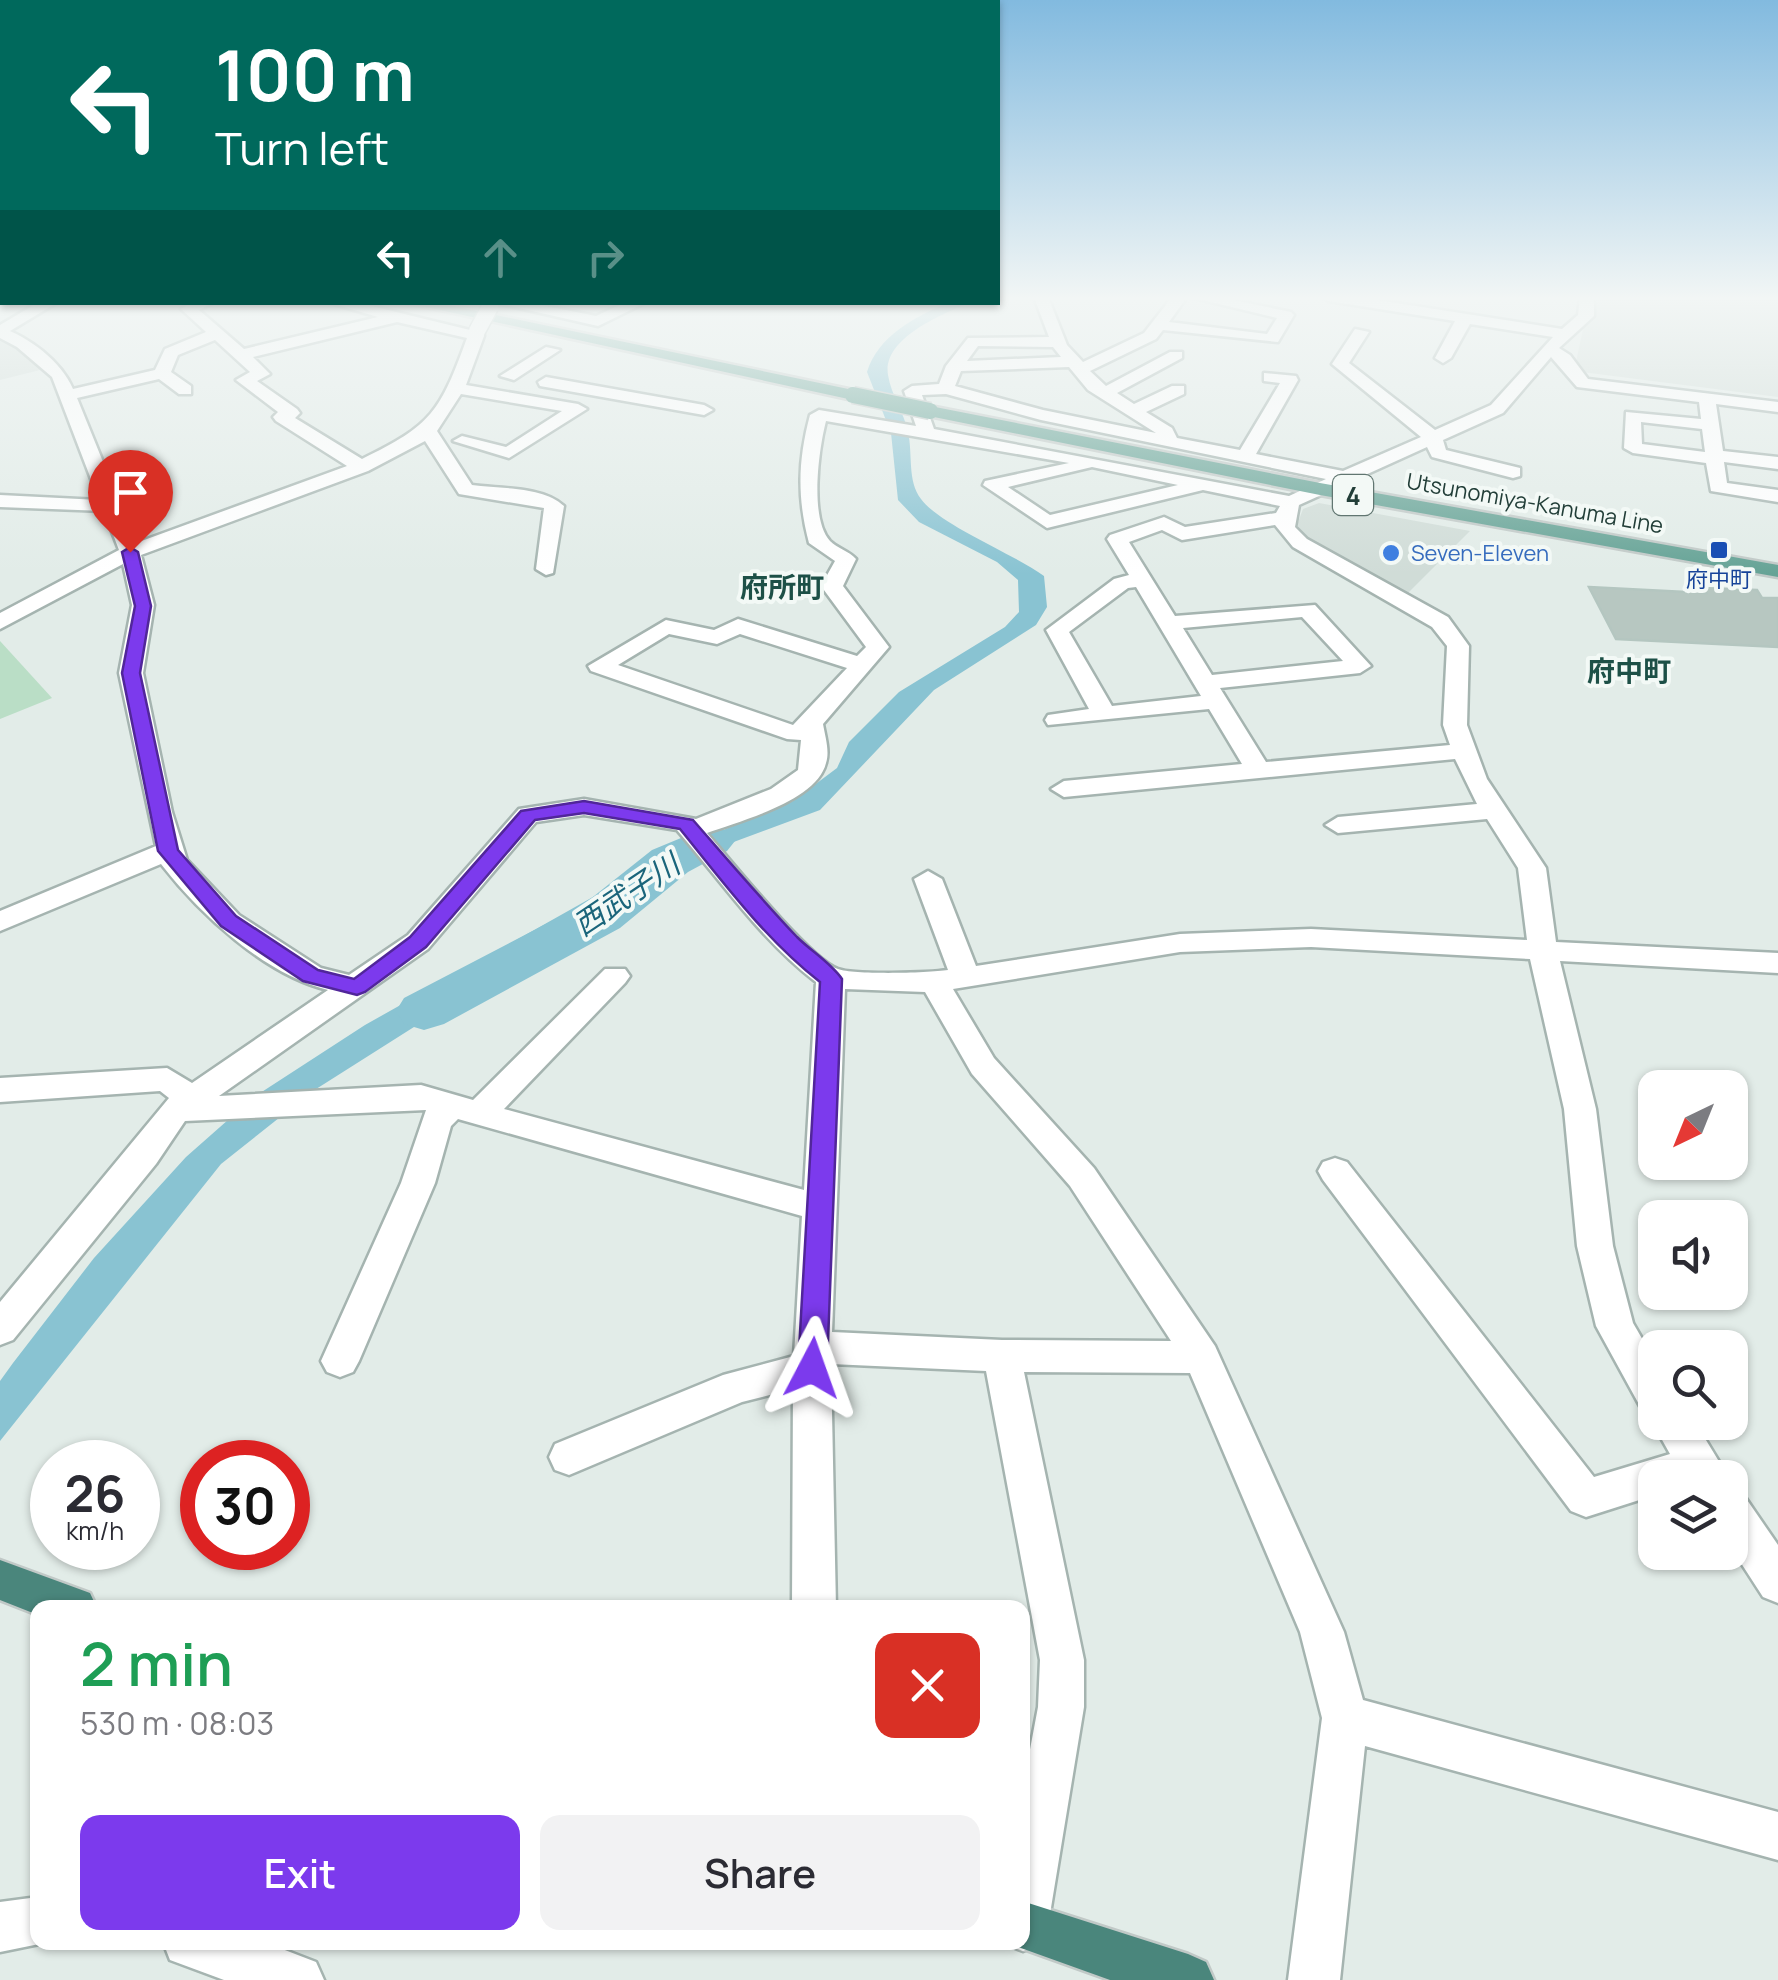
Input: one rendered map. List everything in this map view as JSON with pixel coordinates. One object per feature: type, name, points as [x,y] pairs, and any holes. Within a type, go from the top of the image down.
[{"type":"highway","points":[[0,1580],[53,1600]]},
{"type":"highway","points":[[1030,1928],[1181,1979]]},
{"type":"main road","name":"Utsunomiya-Kanuma Line","points":[[825,389],[1320,489],[1778,571]]},
{"type":"street","points":[[64,389],[130,552],[143,606],[131,673],[168,851],[229,921],[311,976],[357,987]]},
{"type":"street","points":[[66,396],[94,389]]},
{"type":"street","points":[[258,389],[291,412],[282,417],[362,467]]},
{"type":"street","points":[[0,622],[130,552],[362,467],[428,432],[455,389]]},
{"type":"street","points":[[462,441],[510,453],[578,409],[464,389]]},
{"type":"street","points":[[586,389],[704,410]]},
{"type":"street","points":[[613,394],[620,389]]},
{"type":"street","points":[[927,433],[912,391],[939,389]]},
{"type":"street","points":[[947,389],[1041,416],[1343,477]]},
{"type":"street","points":[[1101,389],[1166,432],[1170,442]]},
{"type":"street","points":[[1105,393],[1112,389]]},
{"type":"street","points":[[1245,457],[1285,389]]},
{"type":"street","points":[[1373,389],[1434,436],[1438,454],[1513,472]]},
{"type":"street","points":[[1258,771],[1117,540],[1164,524],[1182,534],[1288,510],[1343,477],[1497,409],[1514,389]]},
{"type":"street","points":[[1636,389],[1778,407]]},
{"type":"street","points":[[1132,411],[1178,390]]},
{"type":"street","points":[[1708,398],[1718,487],[1778,496]]},
{"type":"street","points":[[861,665],[738,626],[717,638],[666,627],[600,666],[796,734],[878,647],[832,586],[846,560],[819,542],[806,499],[808,451],[819,415],[1204,484],[1288,510]]},
{"type":"street","points":[[1711,425],[1632,416],[1633,448],[1778,463]]},
{"type":"street","points":[[428,432],[466,490],[543,500],[554,506],[546,569]]},
{"type":"street","points":[[1095,462],[992,485],[1047,522],[1204,484]]},
{"type":"street","points":[[3,502],[112,506]]},
{"type":"street","points":[[1288,510],[1284,529],[1300,544],[1440,622],[1458,646],[1455,725],[1474,779],[1532,868],[1543,951],[1580,1109],[1595,1246],[1614,1326],[1638,1367]]},
{"type":"street","points":[[1104,714],[1057,630],[1121,582],[1142,580]]},
{"type":"street","points":[[1057,720],[1360,666],[1307,610],[1168,623]]},
{"type":"street","points":[[690,830],[787,792],[809,775],[815,766],[810,723]]},
{"type":"street","points":[[1064,789],[1464,752]]},
{"type":"street","points":[[0,1329],[183,1104],[418,942],[528,815],[584,807],[686,824],[762,913],[806,960],[831,979],[950,979],[1180,943],[1311,938],[1778,963]]},
{"type":"street","points":[[1338,825],[1494,810]]},
{"type":"street","points":[[0,922],[168,851]]},
{"type":"street","points":[[928,879],[950,979],[982,1066],[1082,1177],[1202,1357],[1322,1632],[1345,1718],[1314,1980]]},
{"type":"street","points":[[340,1361],[418,1183],[436,1120],[466,1110],[614,976]]},
{"type":"street","points":[[814,1600],[813,1358],[831,979]]},
{"type":"street","points":[[0,1090],[167,1079],[183,1104]]},
{"type":"street","points":[[183,1104],[421,1097],[785,1201],[821,1205]]},
{"type":"street","points":[[1335,1171],[1586,1498],[1638,1486]]},
{"type":"street","points":[[1002,1356],[1062,1660],[1062,1707],[1030,1887]]},
{"type":"street","points":[[569,1456],[813,1358],[1202,1357]]},
{"type":"street","points":[[1748,1537],[1778,1582]]},
{"type":"street","points":[[1345,1718],[1778,1836]]},
{"type":"street","points":[[0,1927],[30,1923]]},
{"type":"street","points":[[211,1950],[298,1980]]},
{"type":"shaded area","points":[[1718,389],[1778,389],[1778,397]]},
{"type":"shaded area","points":[[1319,503],[1470,531],[1407,594],[1306,538],[1297,525],[1303,509]]},
{"type":"green space","points":[[0,641],[52,698],[0,719]]},
{"type":"water","points":[[874,389],[893,389],[908,432],[912,476],[921,499],[944,519],[1044,576],[1047,607],[1036,625],[934,690],[820,810],[677,863],[635,886],[602,916],[527,950],[313,1091],[221,1164],[0,1441],[0,1381],[13,1363],[94,1258],[186,1157],[254,1097],[365,1025],[680,848],[793,801],[837,768],[849,742],[899,692],[1005,627],[1019,612],[1018,580],[997,562],[919,522],[898,500],[891,433]]},
{"type":"building","points":[[1589,587],[1706,593],[1703,588],[1757,590],[1762,598],[1778,598],[1778,647],[1616,639]]},
{"type":"waterway","name":"西武子川","points":[[424,1011],[602,916],[670,861],[710,841]]},
{"type":"place","name":"府中町","points":[[1719,550]]},
{"type":"place","name":"Seven-Eleven","points":[[1391,553]]},
{"type":"district","name":"府所町","points":[[782,586]]},
{"type":"district","name":"府中町","points":[[1629,670]]},
{"type":"route","points":[[130,552],[143,606],[131,673],[168,851],[229,921],[311,976],[357,987],[418,942],[528,815],[584,807],[686,824],[751,902],[806,960],[831,979],[812,1368]]}]
